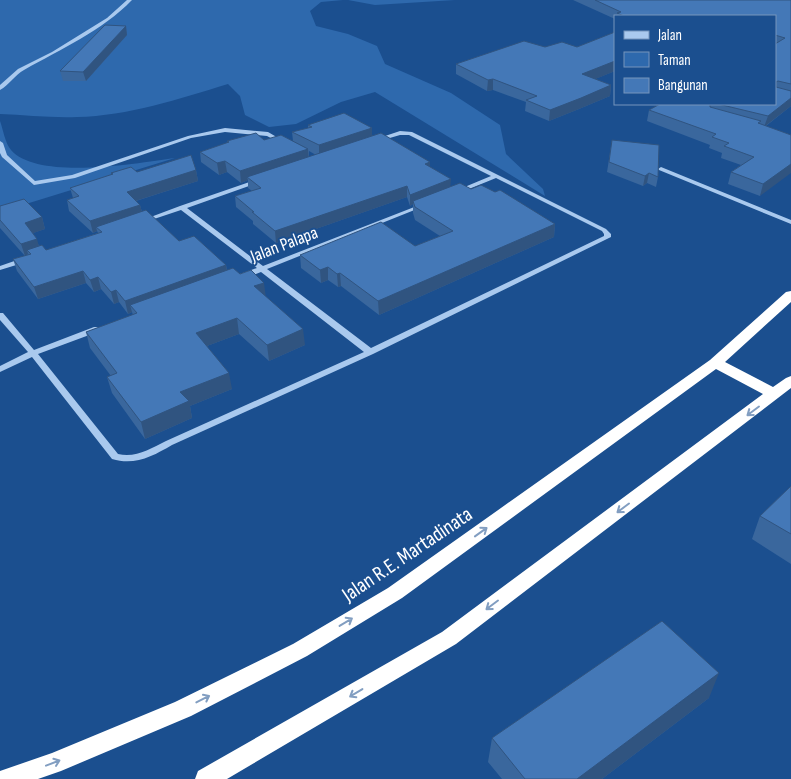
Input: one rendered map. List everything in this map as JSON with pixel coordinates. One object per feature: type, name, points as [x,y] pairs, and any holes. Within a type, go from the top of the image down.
[{"type":"highway","name":"Jalan R.E. Martadinata","points":[[7,779],[53,763],[183,709],[300,650],[395,593],[715,363],[791,296]]},
{"type":"highway","points":[[715,363],[775,394]]},
{"type":"highway","points":[[206,779],[449,638],[791,381]]},
{"type":"street","points":[[0,88],[20,70],[54,53],[109,19],[130,0]]},
{"type":"street","points":[[0,143],[4,156],[34,183],[73,178],[190,137],[225,130],[268,134],[293,147]]},
{"type":"street","points":[[0,315],[33,353],[115,458],[126,460],[140,459],[169,443],[370,352],[607,237],[608,234],[604,230],[494,177],[410,133],[400,133],[364,144]]},
{"type":"street","points":[[661,169],[791,222]]},
{"type":"street","points":[[450,195],[494,177]]},
{"type":"street","points":[[137,223],[264,179]]},
{"type":"street","name":"Jalan Palapa","points":[[234,279],[432,202]]},
{"type":"street","points":[[182,207],[370,352]]},
{"type":"street","points":[[0,268],[27,259]]},
{"type":"street","points":[[0,369],[33,353],[106,326]]},
{"type":"green space","points":[[0,0],[343,0],[321,2],[310,11],[316,26],[348,34],[377,46],[385,64],[451,93],[500,125],[506,154],[543,189],[545,196],[375,92],[341,102],[296,124],[269,127],[245,115],[240,96],[228,84],[153,106],[115,114],[48,117],[0,114]]},
{"type":"green space","points":[[348,0],[455,0],[375,5]]},
{"type":"green space","points":[[0,121],[11,150],[24,159],[43,165],[89,168],[175,158],[0,212]]},
{"type":"building","points":[[595,0],[791,0],[791,84],[776,82],[776,43],[785,38],[776,35],[776,15],[622,15],[617,13],[621,12]]},
{"type":"building","points":[[105,25],[126,26],[83,72],[60,71]]},
{"type":"building","points":[[614,32],[614,61],[582,74],[611,85],[550,110],[526,100],[537,96],[493,79],[488,80],[456,64],[524,41],[545,47],[562,42],[577,47]]},
{"type":"building","points":[[776,87],[791,91],[791,98],[768,116],[722,105],[776,105]]},
{"type":"building","points":[[658,105],[710,105],[710,107],[761,121],[758,123],[791,135],[791,164],[763,184],[731,172],[754,157],[724,146],[729,143],[712,137],[716,134],[649,110]]},
{"type":"building","points":[[344,113],[372,128],[319,145],[292,132],[312,127],[308,125]]},
{"type":"building","points":[[256,133],[264,140],[281,135],[308,149],[240,171],[225,161],[217,163],[200,152],[229,142],[227,141]]},
{"type":"building","points":[[381,133],[430,162],[425,164],[451,179],[410,195],[407,186],[275,231],[235,196],[261,188],[247,177]]},
{"type":"building","points":[[612,140],[659,145],[658,177],[649,173],[645,176],[609,162]]},
{"type":"building","points":[[191,155],[196,170],[127,192],[140,205],[90,221],[67,200],[79,196],[70,188],[113,174],[111,173],[131,167],[137,172]]},
{"type":"building","points":[[460,183],[471,189],[481,185],[495,192],[500,190],[555,224],[378,301],[340,273],[337,274],[328,267],[320,270],[300,255],[381,222],[415,246],[453,231],[415,207],[413,201]]},
{"type":"building","points":[[24,199],[42,217],[25,223],[37,239],[21,244],[0,220],[0,206]]},
{"type":"building","points":[[146,210],[179,241],[194,236],[226,265],[125,301],[116,290],[111,292],[98,277],[90,280],[83,271],[34,287],[13,259],[31,254],[27,250],[42,245],[46,250],[102,232],[96,227]]},
{"type":"building","points":[[233,268],[240,274],[251,270],[264,283],[254,286],[303,329],[267,345],[237,318],[196,333],[229,373],[180,392],[189,401],[141,422],[107,377],[117,373],[86,332],[137,313],[130,305]]},
{"type":"building","points":[[791,486],[791,534],[760,516]]},
{"type":"building","points":[[662,621],[719,673],[577,779],[525,779],[492,738]]}]
